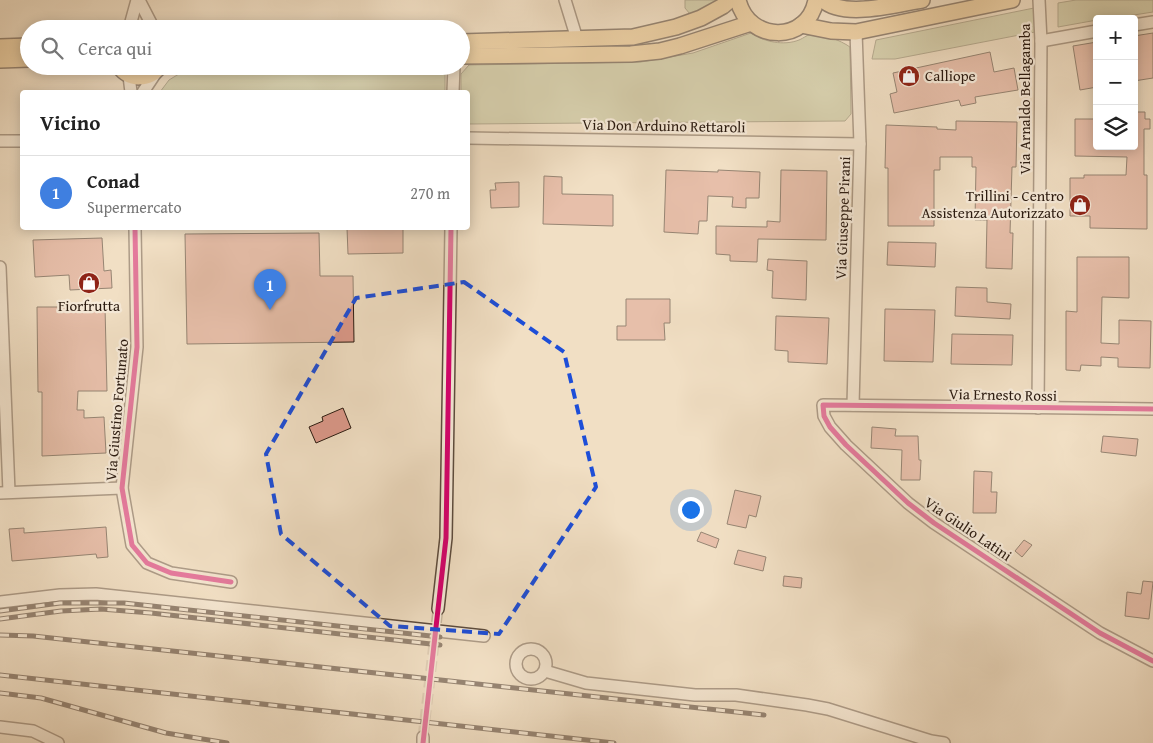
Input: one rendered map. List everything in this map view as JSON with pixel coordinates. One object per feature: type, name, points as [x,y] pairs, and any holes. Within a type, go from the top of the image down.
[{"type":"main road","points":[[470,42],[633,37],[676,27],[701,18],[730,0]]},
{"type":"main road","points":[[738,0],[741,10],[751,23],[762,30],[776,33],[789,32],[801,25],[812,12],[816,0]]},
{"type":"main road","points":[[823,0],[827,4],[841,8],[868,9],[922,0]]},
{"type":"main road","points":[[801,25],[830,31],[856,32],[1012,0]]},
{"type":"main road","points":[[470,56],[631,54],[660,51],[751,23]]},
{"type":"main road","points":[[0,47],[20,46]]},
{"type":"main road","points":[[0,60],[20,59]]},
{"type":"street","points":[[133,20],[138,0]]},
{"type":"street","points":[[138,0],[149,20]]},
{"type":"street","points":[[565,0],[577,39]]},
{"type":"street","name":"Via Arnaldo Bellagamba","points":[[1038,408],[1041,41],[1039,0]]},
{"type":"street","points":[[1138,24],[1153,22]]},
{"type":"street","name":"Via Giuseppe Pirani","points":[[854,405],[860,144],[856,32]]},
{"type":"street","points":[[1041,41],[1093,32]]},
{"type":"street","points":[[122,75],[130,90]]},
{"type":"street","points":[[144,90],[154,75]]},
{"type":"street","points":[[453,90],[454,75]]},
{"type":"street","name":"Via Don Arduino Rettaroli","points":[[470,138],[860,144]]},
{"type":"street","points":[[0,141],[20,141]]},
{"type":"street","name":"Via Giustino Fortunato","points":[[135,230],[136,346],[122,488],[132,545],[148,563],[171,572],[231,582]]},
{"type":"street","points":[[438,609],[446,538],[451,230]]},
{"type":"street","points":[[0,267],[5,492],[122,488]]},
{"type":"street","name":"Via Giulio Latini","points":[[854,405],[823,405],[824,416],[830,427],[866,466],[908,503],[934,523],[1100,633],[1153,661]]},
{"type":"street","name":"Via Ernesto Rossi","points":[[854,405],[1153,409]]},
{"type":"street","points":[[0,602],[60,595],[96,594],[484,636]]},
{"type":"street","points":[[545,671],[586,683],[695,695],[736,695],[807,705],[828,709],[931,741],[944,743]]},
{"type":"street","points":[[0,727],[33,731],[58,743]]},
{"type":"highlighted area","points":[[464,282],[564,352],[596,487],[499,634],[390,626],[281,534],[266,454],[356,298]]},
{"type":"green space","points":[[685,0],[726,0],[699,14],[690,14],[685,8]]},
{"type":"green space","points":[[1076,0],[1153,0],[1153,12],[1134,15],[1093,15],[1093,21],[1058,27],[1058,3]]},
{"type":"green space","points":[[1034,8],[1035,32],[895,59],[872,59],[876,40]]},
{"type":"green space","points":[[751,33],[768,41],[781,43],[793,42],[811,34],[837,40],[850,47],[851,114],[845,121],[470,124],[470,90],[461,90],[461,75],[470,75],[470,65],[641,62],[693,53]]},
{"type":"green space","points":[[177,75],[445,75],[445,90],[162,90],[169,80]]},
{"type":"building","points":[[1153,33],[1153,78],[1138,80],[1138,35]]},
{"type":"building","points":[[1093,43],[1093,88],[1080,90],[1073,46]]},
{"type":"building","points":[[990,52],[994,72],[1014,68],[1018,90],[975,97],[976,103],[961,106],[959,100],[894,113],[890,94],[897,92],[893,73]]},
{"type":"building","points":[[1138,112],[1145,112],[1145,119],[1150,119],[1150,129],[1144,129],[1144,175],[1147,175],[1147,229],[1090,228],[1090,216],[1070,216],[1070,178],[1084,178],[1084,175],[1126,175],[1127,157],[1075,156],[1075,119],[1093,119],[1093,150],[1138,150]]},
{"type":"building","points":[[956,121],[1017,122],[1016,167],[1012,167],[1010,233],[1013,233],[1012,269],[986,268],[987,220],[975,220],[976,167],[972,167],[972,157],[940,157],[940,170],[934,170],[934,226],[888,226],[888,168],[885,168],[886,125],[937,127],[937,129],[956,130]]},
{"type":"building","points":[[666,170],[760,172],[759,198],[746,198],[746,208],[732,207],[733,197],[708,196],[707,221],[699,221],[698,234],[664,232]]},
{"type":"building","points":[[781,170],[827,171],[826,240],[758,239],[757,262],[730,261],[730,255],[716,254],[716,226],[767,227],[767,221],[780,222]]},
{"type":"building","points":[[544,176],[562,177],[562,194],[613,195],[613,226],[543,224]]},
{"type":"building","points":[[519,182],[519,207],[491,208],[490,190],[496,190],[495,183]]},
{"type":"building","points":[[347,230],[403,230],[403,253],[348,254]]},
{"type":"building","points":[[319,233],[320,276],[353,276],[354,342],[187,344],[185,234]]},
{"type":"building","points":[[102,238],[104,271],[111,270],[112,288],[70,290],[69,275],[35,277],[33,240]]},
{"type":"building","points":[[888,242],[936,243],[935,267],[887,265]]},
{"type":"building","points":[[1077,257],[1129,257],[1129,298],[1102,297],[1101,343],[1119,344],[1119,320],[1151,321],[1150,368],[1118,367],[1118,358],[1101,357],[1101,366],[1081,365],[1080,371],[1066,370],[1066,311],[1077,312]]},
{"type":"building","points":[[768,259],[807,261],[806,300],[772,298],[773,271],[767,270]]},
{"type":"building","points":[[956,287],[987,288],[987,302],[1011,304],[1010,319],[955,316]]},
{"type":"building","points":[[626,299],[670,299],[670,323],[664,323],[665,340],[617,340],[617,326],[626,326]]},
{"type":"building","points":[[37,307],[105,307],[107,391],[78,391],[77,410],[84,410],[84,418],[104,417],[106,453],[42,456],[42,392],[38,392]]},
{"type":"building","points":[[885,309],[935,310],[933,362],[884,361]]},
{"type":"building","points":[[776,316],[829,318],[827,364],[788,362],[788,351],[775,350]]},
{"type":"building","points":[[952,334],[1013,335],[1012,365],[951,364]]},
{"type":"building","points":[[343,408],[351,428],[316,443],[309,427],[323,421],[322,417]]},
{"type":"building","points":[[872,427],[896,429],[895,436],[918,436],[919,460],[921,460],[920,480],[901,480],[902,450],[871,448]]},
{"type":"building","points":[[1103,436],[1138,439],[1136,456],[1101,452]]},
{"type":"building","points":[[974,471],[992,472],[991,492],[997,492],[996,513],[973,513]]},
{"type":"building","points":[[735,490],[761,496],[756,517],[749,515],[746,528],[727,524]]},
{"type":"building","points":[[106,527],[108,557],[97,558],[96,554],[12,561],[9,529],[24,528],[24,533]]},
{"type":"building","points":[[701,532],[719,539],[716,548],[697,541]]},
{"type":"building","points":[[1024,540],[1032,545],[1022,557],[1015,551]]},
{"type":"building","points":[[738,550],[766,557],[763,571],[734,564]]},
{"type":"building","points":[[784,576],[802,578],[801,588],[783,586]]},
{"type":"building","points":[[1143,581],[1153,582],[1149,619],[1125,616],[1127,592],[1141,594]]},
{"type":"tunnel","points":[[423,737],[438,609]]},
{"type":"railway","points":[[0,611],[60,603],[124,603],[440,637]]},
{"type":"railway","points":[[0,619],[61,611],[101,609],[440,645]]},
{"type":"railway","points":[[0,635],[33,636],[764,715]]},
{"type":"railway","points":[[0,675],[614,743]]},
{"type":"railway","points":[[0,693],[41,698],[166,733],[227,743]]},
{"type":"cycle path","points":[[135,230],[137,347],[122,488],[132,545],[147,563],[171,573],[231,582]]},
{"type":"cycle path","points":[[423,743],[446,538],[451,230]]},
{"type":"cycle path","points":[[1153,409],[823,405],[824,416],[830,427],[846,445],[908,503],[934,523],[1100,633],[1153,661]]},
{"type":"place","name":"Calliope","points":[[909,76]]},
{"type":"place","name":"Trillini - Centro Assistenza Autorizzato","points":[[1080,205]]},
{"type":"place","name":"Fiorfrutta","points":[[89,283]]},
{"type":"place","name":"Conad","points":[[270,310]]}]
